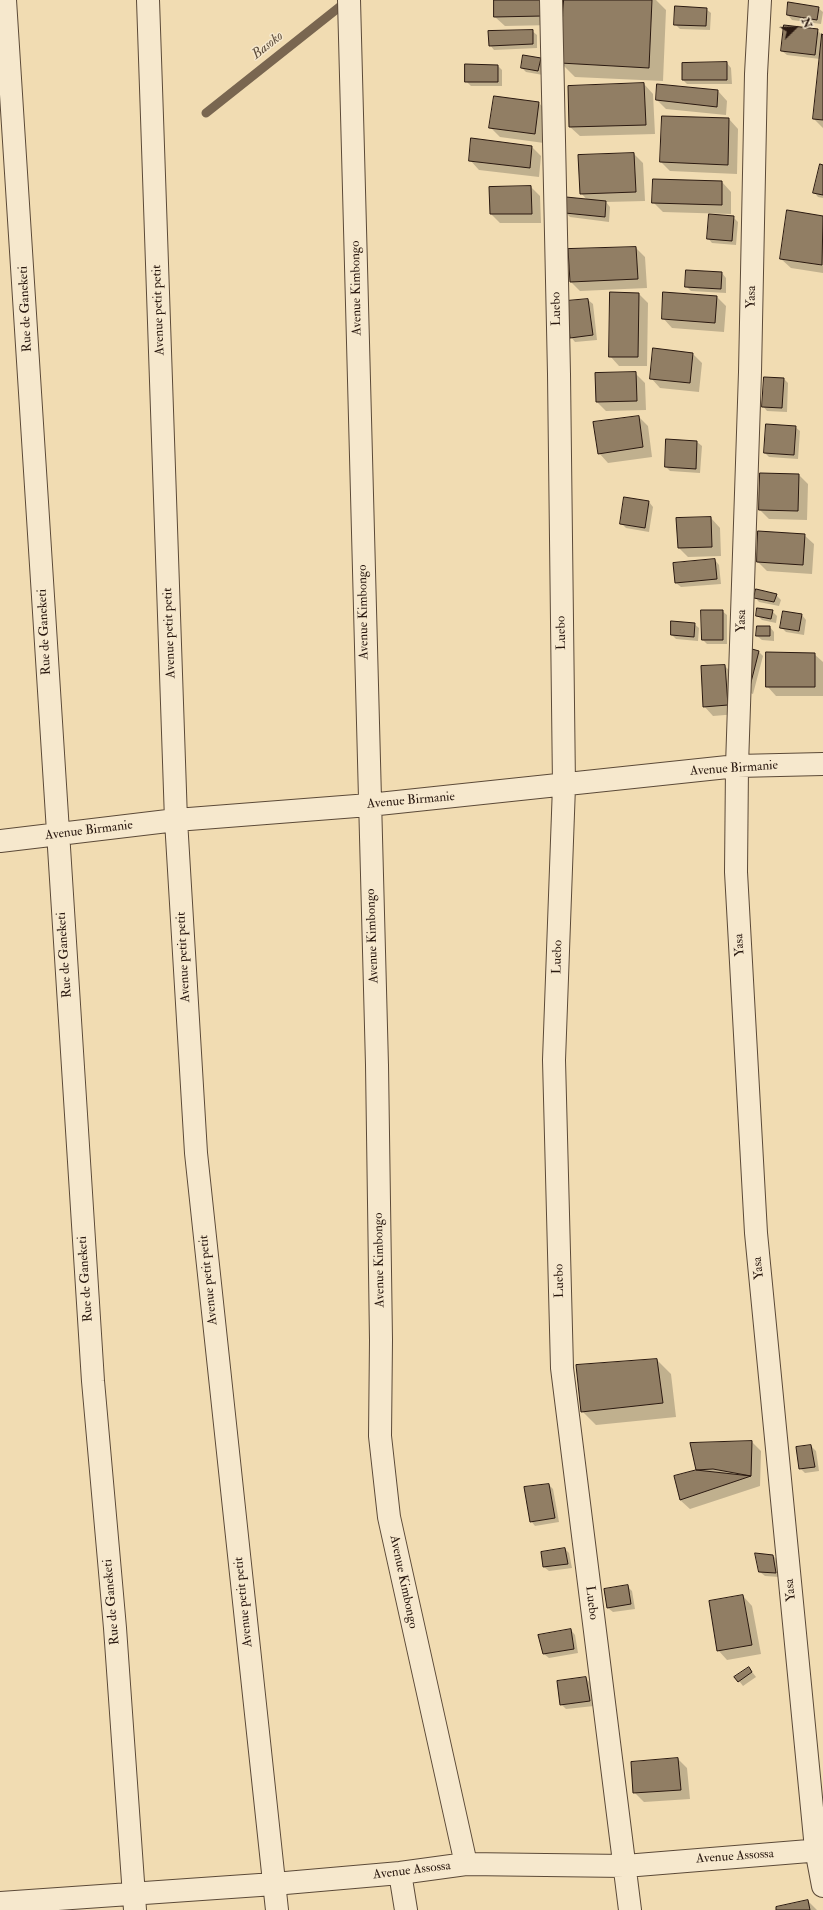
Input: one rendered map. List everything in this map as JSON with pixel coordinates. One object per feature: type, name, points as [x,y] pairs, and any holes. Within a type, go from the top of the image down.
[{"type":"street","name":"Rue de Ganeketi","points":[[5,0],[57,835],[93,1381],[115,1628],[135,1901]]},
{"type":"street","name":"Avenue petit petit","points":[[148,0],[176,820],[196,1153],[277,1910]]},
{"type":"street","name":"Avenue Kimbongo","points":[[349,0],[355,172],[369,805],[377,1065],[381,1340],[380,1436],[389,1517],[466,1864]]},
{"type":"street","name":"Luebo","points":[[551,0],[559,366],[564,786],[554,1060],[562,1368],[630,1910]]},
{"type":"street","name":"Yasa","points":[[760,0],[756,74],[750,372],[737,766],[736,872],[756,1233],[823,1886]]},
{"type":"street","name":"Avenue Birmanie","points":[[0,841],[176,820],[369,805],[564,786],[737,766],[823,764]]},
{"type":"street","name":"Avenue Assossa","points":[[0,1903],[135,1901],[274,1884],[400,1873],[466,1864],[625,1866],[820,1849]]},
{"type":"street","points":[[400,1873],[406,1910]]},
{"type":"building","points":[[494,0],[542,0],[543,16],[494,17]]},
{"type":"building","points":[[564,0],[652,0],[649,68],[560,63]]},
{"type":"building","points":[[788,2],[819,7],[817,20],[787,15]]},
{"type":"building","points":[[675,6],[707,8],[706,26],[674,25]]},
{"type":"building","points":[[784,25],[818,29],[815,55],[781,51]]},
{"type":"building","points":[[533,30],[533,44],[489,46],[488,31]]},
{"type":"building","points":[[822,34],[823,35],[823,120],[813,119]]},
{"type":"building","points":[[523,55],[541,58],[538,71],[521,68]]},
{"type":"building","points":[[727,62],[727,80],[682,80],[682,63]]},
{"type":"building","points":[[465,64],[498,65],[498,82],[465,82]]},
{"type":"building","points":[[644,83],[646,125],[569,127],[568,86]]},
{"type":"building","points":[[657,84],[718,90],[717,107],[656,100]]},
{"type":"building","points":[[494,96],[539,102],[535,134],[489,128]]},
{"type":"building","points":[[662,116],[729,118],[728,165],[660,162]]},
{"type":"building","points":[[471,138],[532,146],[530,168],[469,161]]},
{"type":"building","points":[[634,153],[636,192],[580,194],[578,155]]},
{"type":"building","points":[[820,164],[823,165],[823,195],[813,193]]},
{"type":"building","points":[[653,179],[722,181],[722,205],[652,203]]},
{"type":"building","points":[[531,186],[532,214],[490,214],[489,187]]},
{"type":"building","points":[[566,197],[606,201],[605,217],[565,213]]},
{"type":"building","points":[[787,210],[823,216],[822,265],[780,259]]},
{"type":"building","points":[[709,214],[734,216],[732,241],[707,239]]},
{"type":"building","points":[[636,247],[638,279],[570,282],[568,249]]},
{"type":"building","points":[[686,270],[722,272],[721,289],[685,287]]},
{"type":"building","points":[[610,292],[639,293],[638,357],[609,357]]},
{"type":"building","points":[[663,292],[717,296],[715,323],[662,319]]},
{"type":"building","points":[[588,299],[593,335],[570,338],[566,301]]},
{"type":"building","points":[[653,348],[693,353],[690,383],[650,379]]},
{"type":"building","points":[[636,372],[637,401],[596,402],[595,373]]},
{"type":"building","points":[[764,377],[784,378],[782,408],[762,407]]},
{"type":"building","points":[[639,416],[643,447],[598,454],[593,422]]},
{"type":"building","points":[[766,424],[796,426],[794,455],[764,453]]},
{"type":"building","points":[[666,439],[697,441],[696,469],[665,467]]},
{"type":"building","points":[[760,473],[799,474],[798,511],[759,510]]},
{"type":"building","points":[[624,497],[649,501],[645,528],[620,524]]},
{"type":"building","points":[[711,517],[712,547],[678,548],[676,518]]},
{"type":"building","points":[[758,531],[805,534],[803,565],[757,562]]},
{"type":"building","points":[[715,559],[717,579],[675,583],[673,563]]},
{"type":"building","points":[[756,589],[777,594],[774,602],[754,598]]},
{"type":"building","points":[[757,608],[773,610],[771,619],[756,616]]},
{"type":"building","points":[[701,610],[723,610],[723,640],[702,640]]},
{"type":"building","points":[[783,611],[802,614],[799,631],[780,628]]},
{"type":"building","points":[[671,621],[695,623],[694,637],[671,635]]},
{"type":"building","points":[[757,626],[770,626],[770,636],[756,636]]},
{"type":"building","points":[[752,649],[759,651],[749,690]]},
{"type":"building","points":[[766,652],[815,653],[815,687],[766,687]]},
{"type":"building","points":[[725,665],[728,705],[703,707],[701,666]]},
{"type":"building","points":[[657,1359],[663,1403],[581,1412],[576,1365]]},
{"type":"building","points":[[752,1441],[751,1476],[713,1469],[696,1470],[690,1443]]},
{"type":"building","points":[[811,1445],[815,1467],[799,1469],[796,1447]]},
{"type":"building","points":[[696,1470],[751,1476],[680,1500],[674,1476]]},
{"type":"building","points":[[549,1484],[555,1518],[530,1522],[524,1487]]},
{"type":"building","points":[[565,1548],[568,1564],[543,1567],[541,1552]]},
{"type":"building","points":[[755,1553],[773,1555],[776,1573],[759,1572]]},
{"type":"building","points":[[628,1585],[631,1604],[607,1608],[604,1589]]},
{"type":"building","points":[[743,1595],[752,1645],[717,1651],[709,1601]]},
{"type":"building","points":[[571,1629],[574,1649],[543,1654],[538,1635]]},
{"type":"building","points":[[749,1667],[752,1672],[738,1682],[734,1677]]},
{"type":"building","points":[[586,1677],[590,1701],[560,1705],[557,1681]]},
{"type":"building","points":[[678,1758],[681,1790],[633,1793],[631,1762]]},
{"type":"building","points":[[808,1900],[810,1910],[776,1910],[776,1907]]},
{"type":"waterway","name":"Basoko","points":[[206,113],[347,1]]}]
